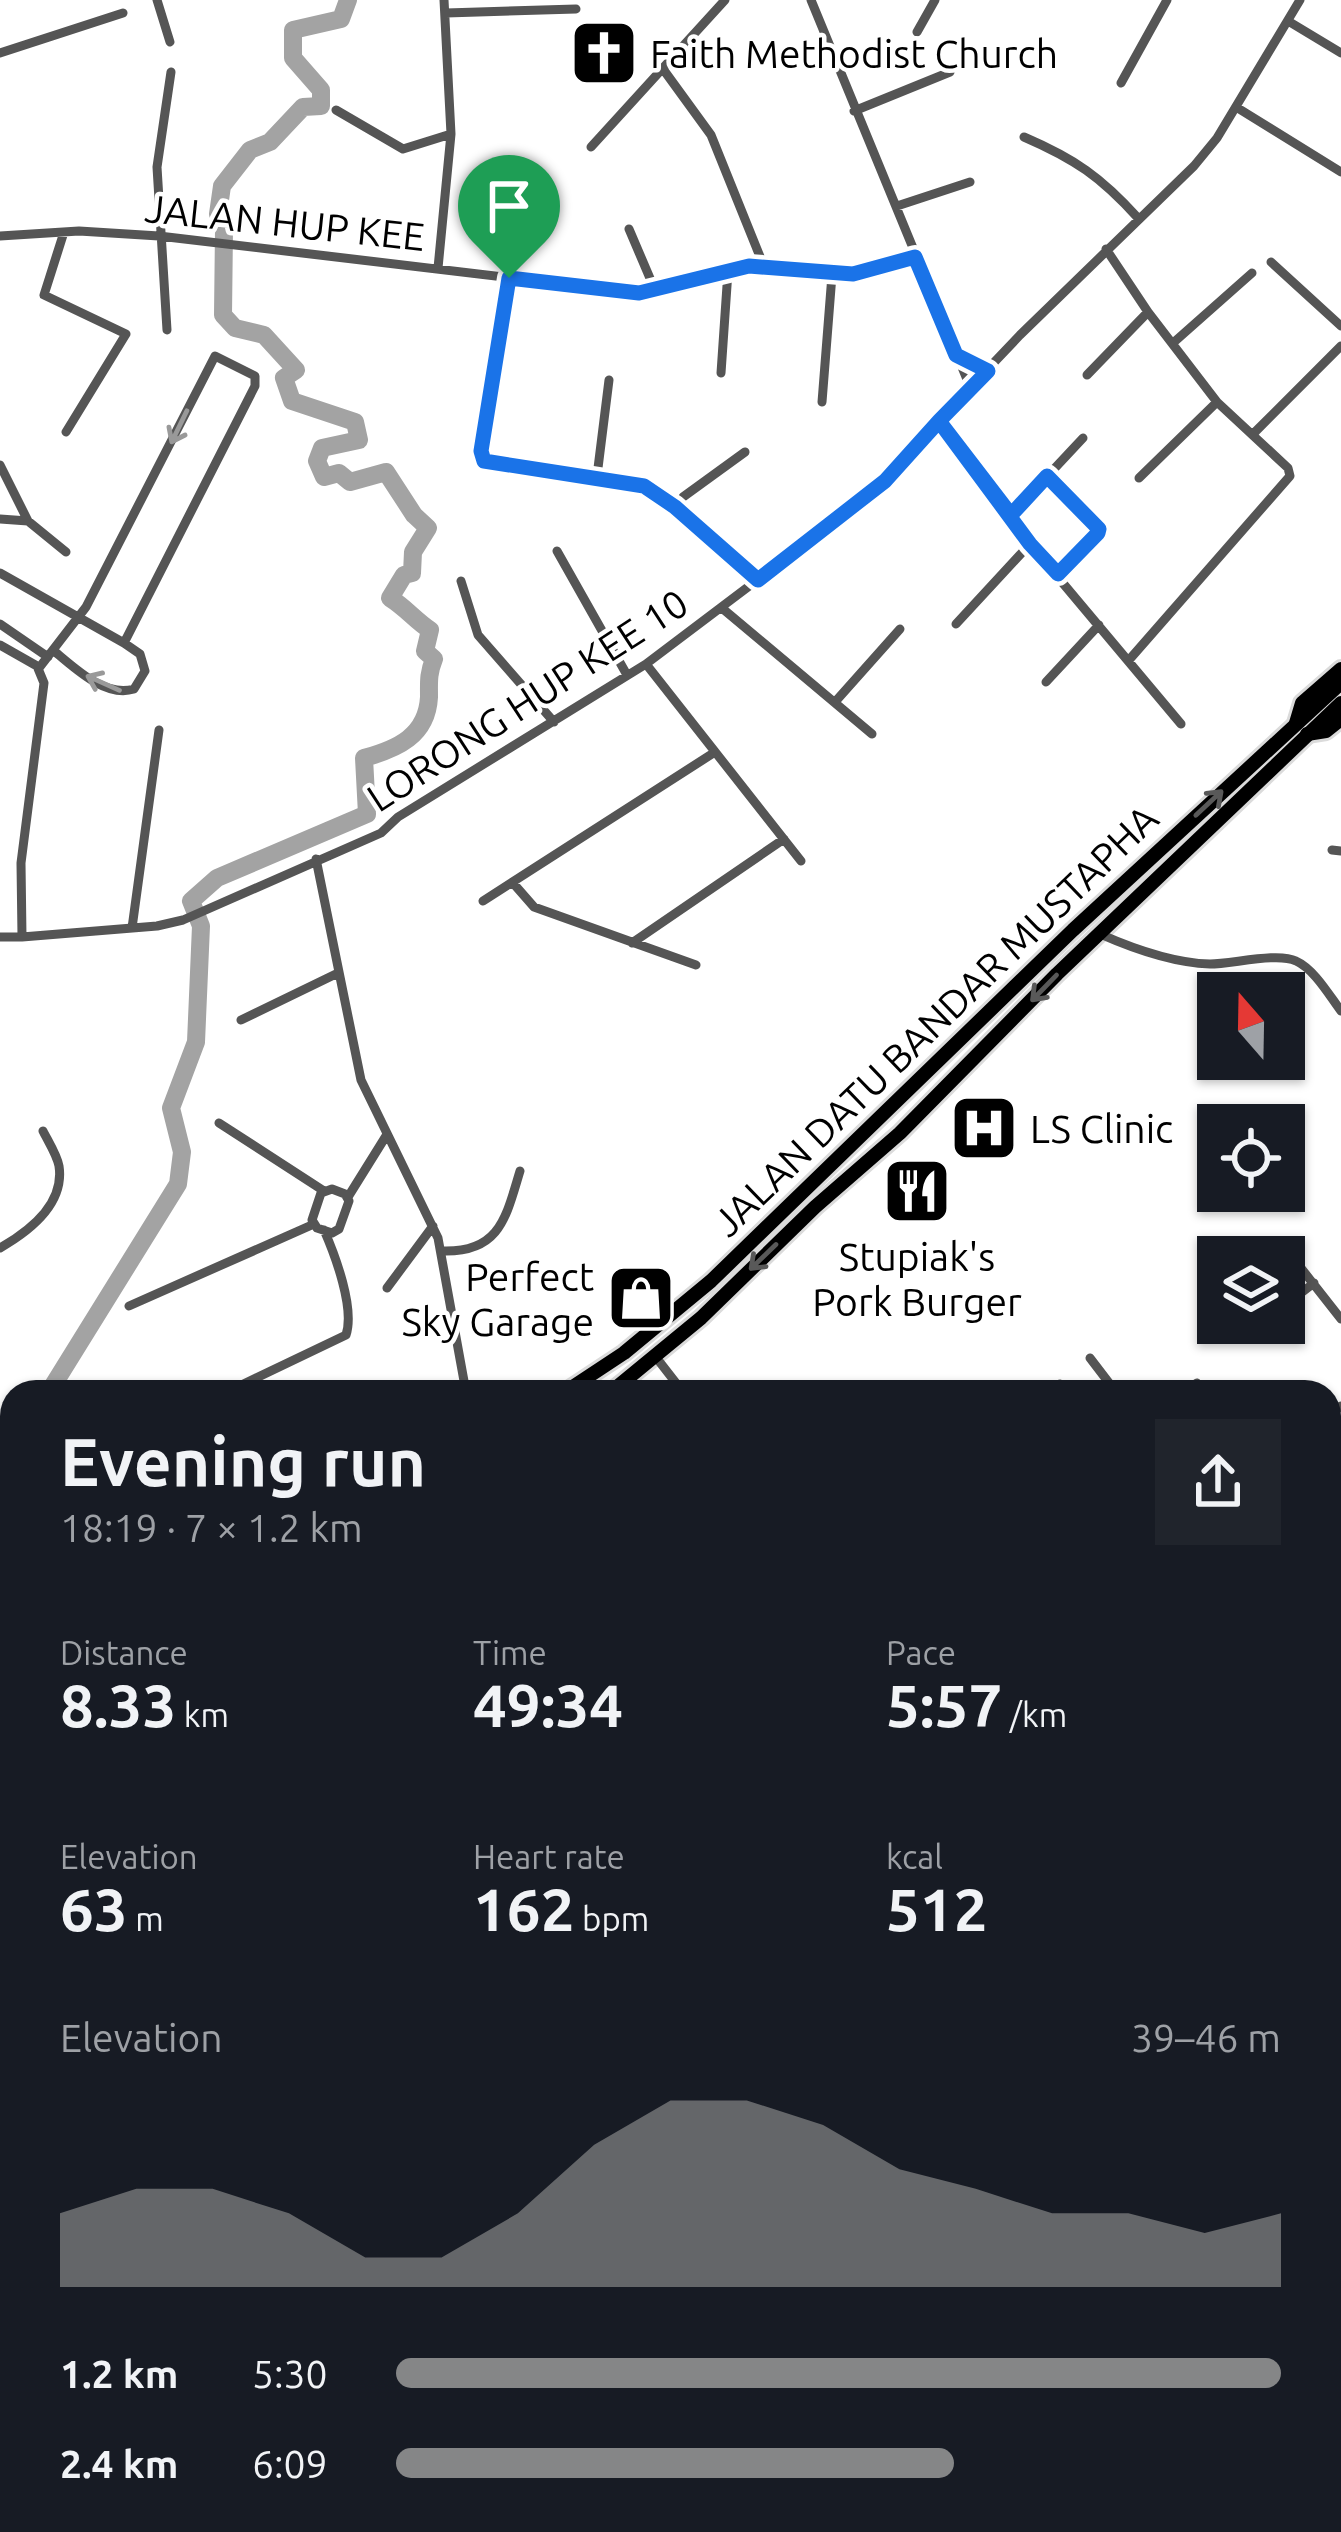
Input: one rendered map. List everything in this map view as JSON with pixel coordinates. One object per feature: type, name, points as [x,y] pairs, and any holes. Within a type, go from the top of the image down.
[{"type":"main road","points":[[1341,669],[1302,704],[1302,729],[1326,731],[1341,718]]},
{"type":"main road","name":"JALAN DATU BANDAR MUSTAPHA","points":[[626,1380],[952,1081],[1302,729],[1341,682]]},
{"type":"main road","name":"JALAN DATU BANDAR MUSTAPHA","points":[[584,1380],[710,1281],[1073,929],[1302,729],[1341,703]]},
{"type":"main road","points":[[911,1089],[927,1097],[952,1081]]},
{"type":"street","points":[[157,0],[170,42]]},
{"type":"street","points":[[438,268],[451,134],[444,0]]},
{"type":"street","points":[[591,147],[724,0]]},
{"type":"street","points":[[811,0],[970,388],[1195,166],[1300,0]]},
{"type":"street","points":[[916,32],[935,0]]},
{"type":"street","points":[[1121,83],[1166,0]]},
{"type":"street","points":[[446,14],[576,9]]},
{"type":"street","points":[[0,53],[123,13]]},
{"type":"street","points":[[1288,21],[1341,53]]},
{"type":"street","points":[[663,69],[711,135],[763,264]]},
{"type":"street","points":[[167,330],[158,154],[171,72]]},
{"type":"street","points":[[854,111],[950,72]]},
{"type":"street","points":[[1236,107],[1341,172]]},
{"type":"street","points":[[336,110],[403,149],[451,134]]},
{"type":"street","points":[[1024,136],[1071,157],[1103,179],[1138,218]]},
{"type":"street","points":[[897,206],[970,182]]},
{"type":"street","points":[[629,229],[655,290]]},
{"type":"street","points":[[64,232],[44,295],[126,334],[66,432]]},
{"type":"street","name":"JALAN HUP KEE","points":[[0,236],[64,232],[159,236],[639,293],[763,264],[832,275],[915,257]]},
{"type":"street","points":[[1106,249],[1217,401],[1288,468],[1290,476],[1129,660]]},
{"type":"street","points":[[1271,262],[1341,326]]},
{"type":"street","points":[[721,373],[728,271]]},
{"type":"street","points":[[1173,343],[1252,273]]},
{"type":"street","points":[[822,402],[832,275]]},
{"type":"street","points":[[509,278],[482,457],[489,463],[644,486],[758,580]]},
{"type":"street","points":[[1087,375],[1148,312]]},
{"type":"street","points":[[1253,434],[1341,346]]},
{"type":"street","points":[[956,355],[988,371]]},
{"type":"street","points":[[39,668],[79,619],[215,356],[250,371],[255,386],[124,643]]},
{"type":"street","points":[[597,476],[609,380]]},
{"type":"street","name":"LORONG HUP KEE 10","points":[[0,937],[50,936],[183,920],[381,833],[398,817],[646,664],[723,609],[885,481],[970,388]]},
{"type":"street","points":[[1139,478],[1217,401]]},
{"type":"street","points":[[939,421],[1030,544],[1180,724]]},
{"type":"street","points":[[1011,515],[1083,438]]},
{"type":"street","points":[[675,507],[745,452]]},
{"type":"street","points":[[0,465],[28,521],[66,552]]},
{"type":"street","points":[[1047,476],[1099,529],[1058,574]]},
{"type":"street","points":[[0,519],[28,521]]},
{"type":"street","points":[[956,624],[1030,544]]},
{"type":"street","points":[[557,551],[627,675]]},
{"type":"street","points":[[0,573],[140,654],[145,671],[141,682],[126,692],[88,679],[0,624]]},
{"type":"street","points":[[460,580],[478,635],[554,722]]},
{"type":"street","points":[[723,609],[872,734]]},
{"type":"street","points":[[1046,682],[1099,625]]},
{"type":"street","points":[[835,702],[900,629]]},
{"type":"street","points":[[0,645],[39,668],[44,683],[21,863],[22,938]]},
{"type":"street","points":[[646,664],[801,861]]},
{"type":"street","points":[[132,928],[158,730]]},
{"type":"street","points":[[483,901],[715,752]]},
{"type":"street","points":[[632,943],[784,839]]},
{"type":"street","points":[[316,859],[361,1080],[442,1251],[464,1380]]},
{"type":"street","points":[[513,884],[534,907],[696,965]]},
{"type":"street","points":[[1100,934],[1186,962],[1287,958],[1299,962],[1341,1011]]},
{"type":"street","points":[[241,1020],[338,973]]},
{"type":"street","points":[[219,1123],[324,1191],[344,1194]]},
{"type":"street","points":[[0,1248],[39,1222],[57,1187],[59,1166],[43,1130]]},
{"type":"street","points":[[335,1256],[344,1194],[386,1136]]},
{"type":"street","points":[[442,1251],[478,1247],[503,1225],[520,1171]]},
{"type":"street","points":[[252,1380],[346,1335],[350,1321],[335,1256],[313,1216],[324,1191]]},
{"type":"street","points":[[386,1288],[433,1226]]},
{"type":"street","points":[[130,1306],[319,1227],[340,1229]]},
{"type":"street","points":[[1305,1272],[1341,1319]]},
{"type":"street","points":[[1305,1290],[1314,1283]]},
{"type":"street","points":[[656,1357],[674,1380]]},
{"type":"street","points":[[1090,1358],[1107,1380]]},
{"type":"waterway","points":[[56,1380],[178,1184],[182,1152],[171,1108],[196,1042],[201,926],[191,901],[217,878],[367,814],[364,758],[408,739],[427,710],[434,659],[425,651],[430,630],[390,598],[404,575],[412,573],[413,552],[428,528],[386,472],[350,482],[339,473],[324,477],[317,461],[322,448],[359,440],[355,422],[292,401],[284,378],[296,370],[264,335],[235,328],[223,315],[224,230],[218,214],[222,186],[250,150],[270,142],[303,107],[321,106],[321,90],[293,58],[293,30],[341,19],[348,0]]},
{"type":"place","name":"Faith Methodist Church","points":[[604,53]]},
{"type":"place","name":"LS Clinic","points":[[984,1128]]},
{"type":"place","name":"Stupiak's Pork Burger","points":[[917,1191]]},
{"type":"place","name":"Perfect Sky Garage","points":[[641,1298]]},
{"type":"route","points":[[509,278],[481,451],[484,461],[644,486],[758,580],[885,481],[939,421],[1011,515],[1047,476],[1098,533],[1058,574],[1030,544],[939,421],[988,371],[956,355],[915,257],[832,275],[763,264],[639,293],[509,278]]}]
